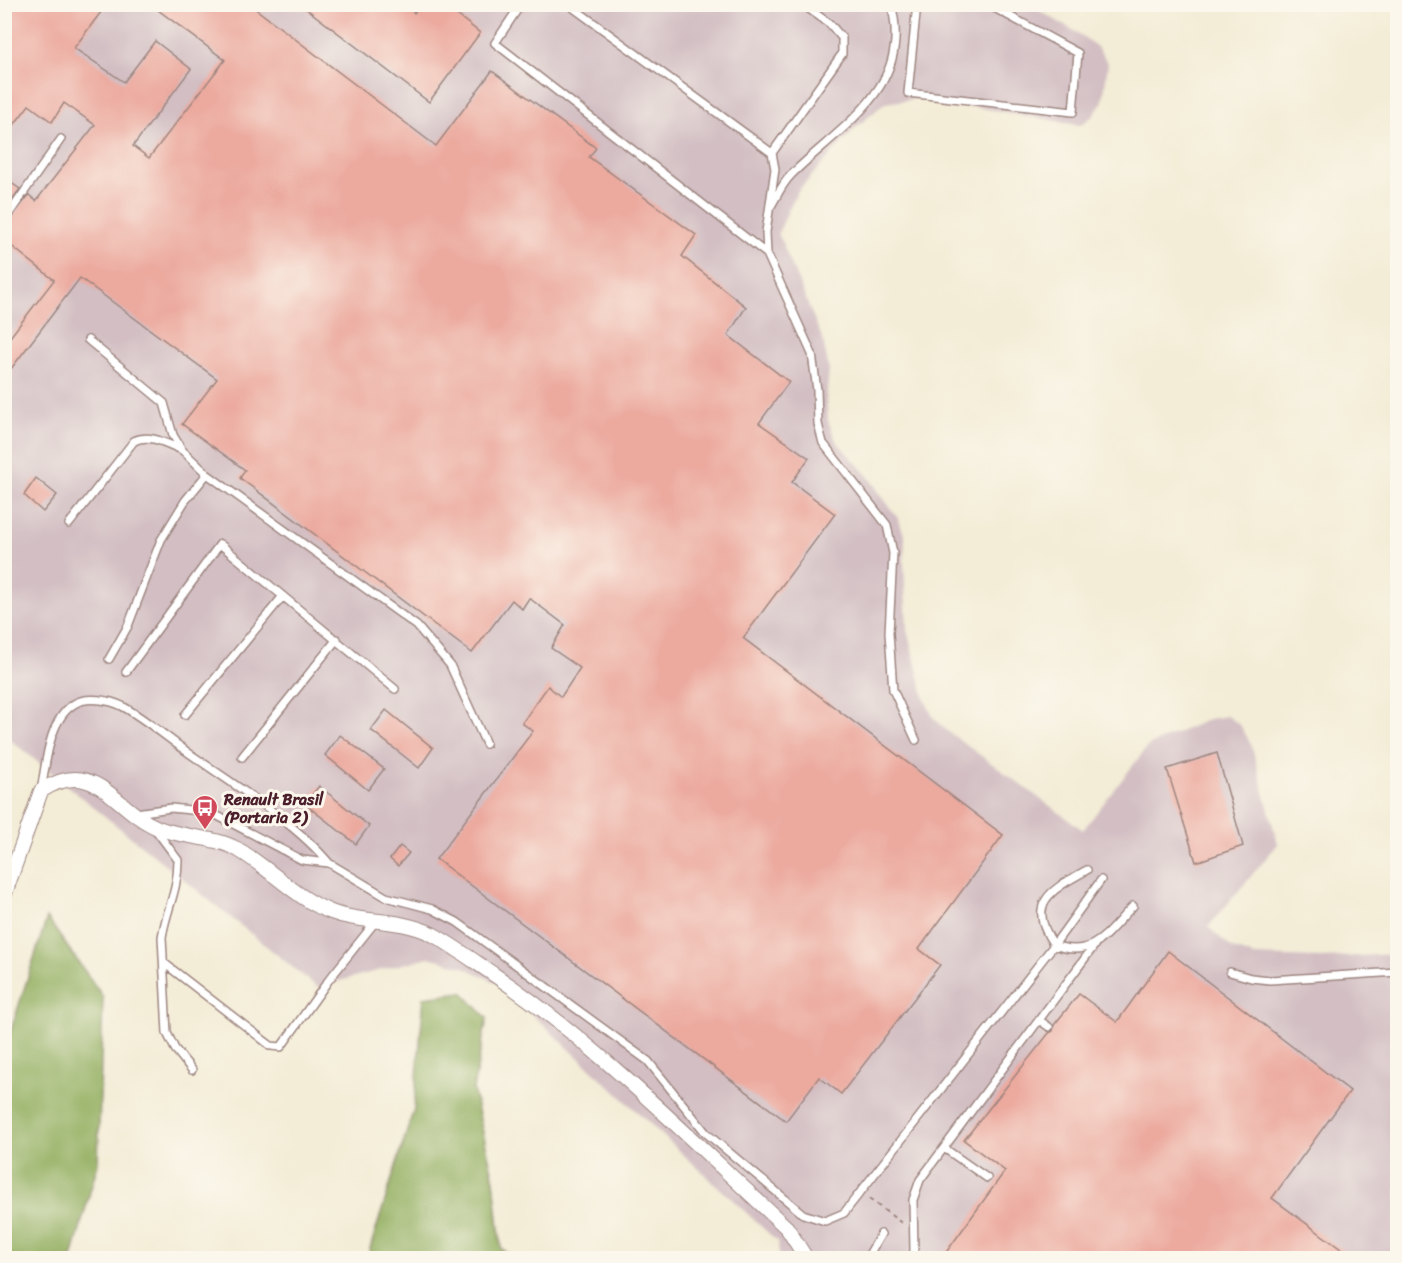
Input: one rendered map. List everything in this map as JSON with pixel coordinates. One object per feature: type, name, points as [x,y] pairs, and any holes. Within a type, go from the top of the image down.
[{"type":"street","points":[[4,896],[41,791],[67,779],[83,780],[98,785],[152,825],[175,834],[229,845],[320,907],[349,916],[378,919],[431,934],[548,1013],[787,1228],[806,1258]]},
{"type":"lane","points":[[521,4],[495,43],[767,254]]},
{"type":"lane","points":[[568,4],[772,153],[775,169],[768,211],[767,254],[812,354],[817,390],[818,424],[823,443],[887,525],[893,553],[889,633],[893,690],[916,740]]},
{"type":"lane","points":[[772,153],[842,54],[842,38],[830,24],[801,4]]},
{"type":"lane","points":[[768,211],[788,177],[867,106],[885,81],[893,58],[892,5],[916,4],[908,93],[1073,112],[1078,52],[987,4]]},
{"type":"lane","points":[[4,220],[61,139]]},
{"type":"lane","points":[[88,340],[164,403],[173,435],[182,450],[207,474],[417,626],[450,664],[486,744]]},
{"type":"lane","points":[[69,524],[134,441],[151,438],[182,450]]},
{"type":"lane","points":[[109,659],[128,626],[161,540],[185,501],[207,474]]},
{"type":"lane","points":[[126,672],[220,544],[395,689]]},
{"type":"lane","points":[[185,715],[284,596]]},
{"type":"lane","points":[[242,757],[337,639]]},
{"type":"lane","points":[[41,791],[51,740],[60,719],[74,703],[100,699],[121,706],[227,780],[314,845],[329,863],[386,897],[432,909],[457,922],[648,1061],[706,1133],[803,1214],[825,1221],[844,1213],[861,1192],[1054,945],[1101,880]]},
{"type":"lane","points":[[136,813],[171,808],[210,812],[302,860],[329,863]]},
{"type":"lane","points":[[152,825],[178,860],[176,891],[163,929],[167,1033],[175,1049],[192,1070]]},
{"type":"lane","points":[[1087,870],[1058,886],[1046,897],[1040,915],[1044,930],[1054,945],[1078,950],[1094,946]]},
{"type":"lane","points":[[912,1258],[913,1200],[920,1180],[1094,946],[1133,906]]},
{"type":"lane","points":[[164,963],[271,1046],[281,1047],[328,981],[378,919]]},
{"type":"lane","points":[[1230,972],[1270,980],[1398,972]]},
{"type":"lane","points":[[1039,1020],[1049,1027]]},
{"type":"lane","points":[[944,1148],[987,1178]]},
{"type":"lane","points":[[867,1258],[882,1234]]},
{"type":"path","points":[[861,1192],[882,1210],[914,1228]]},
{"type":"shaded area","points":[[1028,4],[1081,35],[1097,47],[1108,63],[1103,101],[1093,116],[1080,125],[921,98],[885,103],[855,128],[797,192],[778,233],[823,340],[829,370],[826,400],[828,421],[836,441],[867,475],[899,520],[905,538],[907,630],[925,700],[933,717],[947,731],[1083,830],[1148,746],[1209,719],[1227,716],[1240,725],[1251,744],[1278,844],[1208,927],[1233,949],[1255,956],[1322,958],[1397,954],[1397,1258],[779,1258],[778,1242],[499,984],[464,967],[429,957],[317,987],[4,735],[4,5]]},
{"type":"green space","points":[[47,918],[103,997],[98,1163],[72,1258],[5,1258],[5,1048]]},
{"type":"green space","points":[[462,992],[487,1018],[473,1089],[494,1180],[501,1248],[514,1258],[367,1258],[414,1109],[424,997]]},
{"type":"building","points":[[4,4],[107,4],[74,48],[124,82],[155,41],[191,69],[133,146],[149,158],[225,60],[150,4],[249,4],[436,146],[492,71],[596,148],[589,157],[696,235],[682,256],[746,307],[728,335],[789,382],[759,423],[809,458],[792,482],[835,514],[743,638],[1003,835],[919,949],[940,965],[841,1094],[819,1077],[786,1121],[436,859],[533,731],[522,723],[548,686],[561,697],[580,668],[551,648],[565,625],[529,598],[522,609],[512,600],[472,653],[240,478],[245,470],[182,424],[217,379],[80,278],[4,378],[4,345],[54,280],[4,240],[4,227],[29,195],[36,201],[95,125],[64,103],[52,122],[29,105],[4,138]]},
{"type":"building","points":[[300,4],[403,4],[414,13],[421,4],[443,4],[480,33],[429,102]]},
{"type":"building","points":[[4,178],[20,189],[4,210]]},
{"type":"building","points":[[36,478],[57,495],[43,512],[24,495]]},
{"type":"building","points":[[386,710],[433,748],[419,768],[371,730]]},
{"type":"building","points":[[340,735],[384,769],[368,790],[325,755]]},
{"type":"building","points":[[1217,753],[1243,846],[1196,862],[1167,769]]},
{"type":"building","points":[[319,786],[369,826],[356,844],[305,804]]},
{"type":"building","points":[[400,846],[409,853],[398,866],[390,859]]},
{"type":"building","points":[[1168,951],[1350,1091],[1272,1198],[1353,1258],[942,1258],[1005,1171],[964,1140],[1049,1033],[1053,1031],[1054,1025],[1079,994],[1117,1022]]},
{"type":"place","name":"Renault Brasil (Portaria 2)","points":[[205,831]]}]
